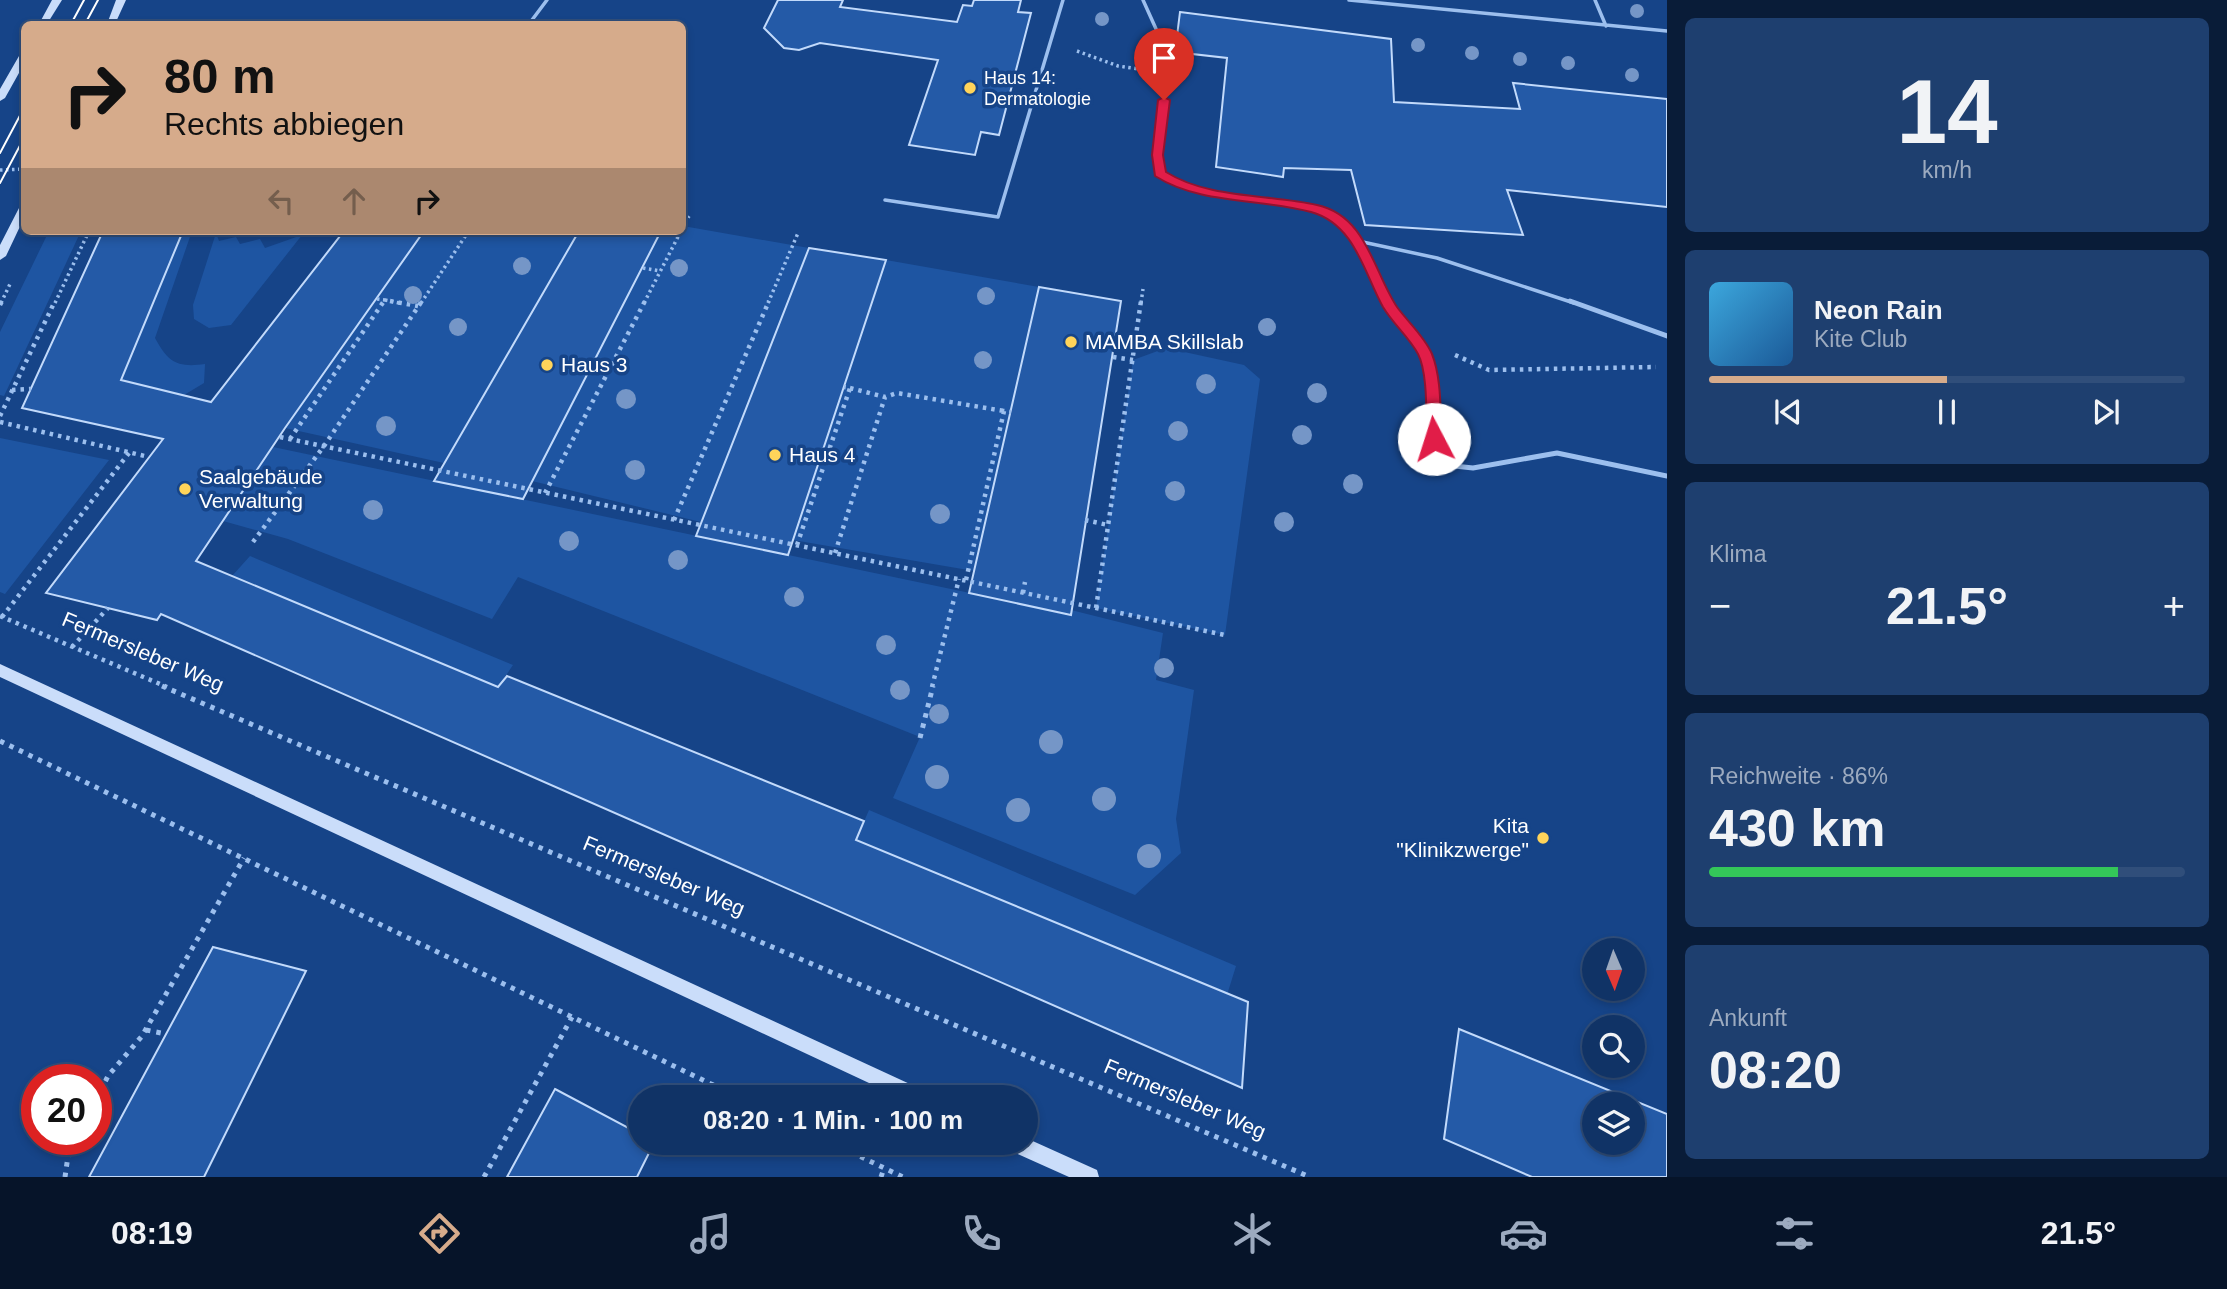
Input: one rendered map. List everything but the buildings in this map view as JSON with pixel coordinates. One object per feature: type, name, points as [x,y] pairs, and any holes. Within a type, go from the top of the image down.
[{"type":"street","points":[[45,21],[57,0]]},
{"type":"street","points":[[112,21],[121,0]]},
{"type":"street","points":[[0,98],[21,61]]},
{"type":"street","points":[[0,256],[21,214]]},
{"type":"street","points":[[0,670],[893,1085]]},
{"type":"street","points":[[1038,1153],[1090,1177]]},
{"type":"lane","points":[[531,21],[547,0]]},
{"type":"lane","points":[[886,200],[998,217],[1063,0]]},
{"type":"lane","points":[[1143,0],[1161,40],[1168,66],[1157,155],[1160,174],[1174,183],[1205,191],[1317,209],[1345,226],[1358,242],[1386,300],[1416,338],[1429,366],[1436,464],[1473,468],[1558,453],[1667,475]]},
{"type":"lane","points":[[1349,0],[1667,31]]},
{"type":"lane","points":[[1595,0],[1606,26]]},
{"type":"lane","points":[[1358,242],[1401,248],[1440,258],[1667,336]]},
{"type":"path","points":[[1049,47],[1083,52],[1118,66],[1167,73]]},
{"type":"path","points":[[0,170],[21,169]]},
{"type":"path","points":[[686,222],[689,216]]},
{"type":"path","points":[[674,520],[799,233]]},
{"type":"path","points":[[0,416],[87,235]]},
{"type":"path","points":[[545,493],[679,235]]},
{"type":"path","points":[[253,542],[324,446],[466,236]]},
{"type":"path","points":[[643,268],[660,271]]},
{"type":"path","points":[[1096,608],[1143,289]]},
{"type":"path","points":[[377,299],[418,306]]},
{"type":"path","points":[[290,439],[385,300]]},
{"type":"path","points":[[1416,338],[1489,370],[1656,367]]},
{"type":"path","points":[[1112,357],[1133,360]]},
{"type":"path","points":[[797,545],[847,387],[885,397],[897,393],[1007,411],[966,580]]},
{"type":"path","points":[[12,390],[31,389]]},
{"type":"path","points":[[835,553],[885,397]]},
{"type":"path","points":[[0,422],[149,457]]},
{"type":"path","points":[[279,437],[1225,635]]},
{"type":"path","points":[[1,616],[129,453]]},
{"type":"path","points":[[1085,520],[1108,525]]},
{"type":"path","points":[[920,738],[959,579]]},
{"type":"path","points":[[1023,593],[1025,582]]},
{"type":"path","points":[[72,647],[108,608]]},
{"type":"path","name":"Fermersleber Weg","points":[[1,616],[1310,1177]]},
{"type":"path","points":[[0,741],[713,1085]]},
{"type":"path","points":[[112,1071],[146,1029],[244,858]]},
{"type":"path","points":[[485,1177],[572,1017]]},
{"type":"path","points":[[146,1029],[166,1034]]},
{"type":"path","points":[[65,1177],[69,1155]]},
{"type":"path","points":[[857,1155],[903,1177]]},
{"type":"path","points":[[881,1177],[884,1168]]},
{"type":"shaded area","points":[[686,227],[809,248],[701,522],[532,481],[659,235],[686,235]]},
{"type":"shaded area","points":[[47,235],[79,235],[4,396],[0,395],[0,332]]},
{"type":"shaded area","points":[[181,235],[191,235],[155,338],[164,353],[174,362],[187,365],[205,364],[204,383],[184,395],[121,380]]},
{"type":"shaded area","points":[[215,235],[219,241],[236,237],[240,244],[260,239],[265,248],[302,235],[231,325],[209,328],[194,319],[193,305]]},
{"type":"shaded area","points":[[421,235],[577,235],[444,463],[285,428]]},
{"type":"shaded area","points":[[886,260],[1039,287],[974,571],[793,540]]},
{"type":"shaded area","points":[[1166,348],[1244,365],[1260,379],[1225,635],[1096,608],[1133,360]]},
{"type":"shaded area","points":[[0,438],[109,460],[5,594],[0,592]]},
{"type":"shaded area","points":[[273,447],[1070,614],[1071,610],[1163,633],[1156,680],[1194,690],[1176,819],[1181,853],[1135,895],[893,798],[920,737],[518,577],[492,619],[288,539],[223,521]]},
{"type":"shaded area","points":[[250,556],[513,665],[498,687],[232,576]]},
{"type":"shaded area","points":[[869,810],[1236,966],[1227,995],[856,840]]},
{"type":"tram line","points":[[73,21],[84,0]]},
{"type":"tram line","points":[[87,21],[98,0]]},
{"type":"tram line","points":[[0,153],[21,114]]},
{"type":"tram line","points":[[0,183],[21,144]]},
{"type":"place","name":"Haus 14: Dermatologie","points":[[970,88]]},
{"type":"place","name":"MAMBA Skillslab","points":[[1071,342]]},
{"type":"place","name":"Haus 3","points":[[547,365]]},
{"type":"place","name":"Haus 4","points":[[775,455]]},
{"type":"place","name":"Saalgebäude Verwaltung","points":[[185,489]]},
{"type":"place","name":"Kita \"Klinikzwerge\"","points":[[1543,838]]},
{"type":"route","points":[[1164,100],[1157,155],[1160,174],[1174,183],[1205,191],[1317,209],[1345,226],[1358,242],[1382,294],[1425,354],[1429,366],[1434,439]]}]
